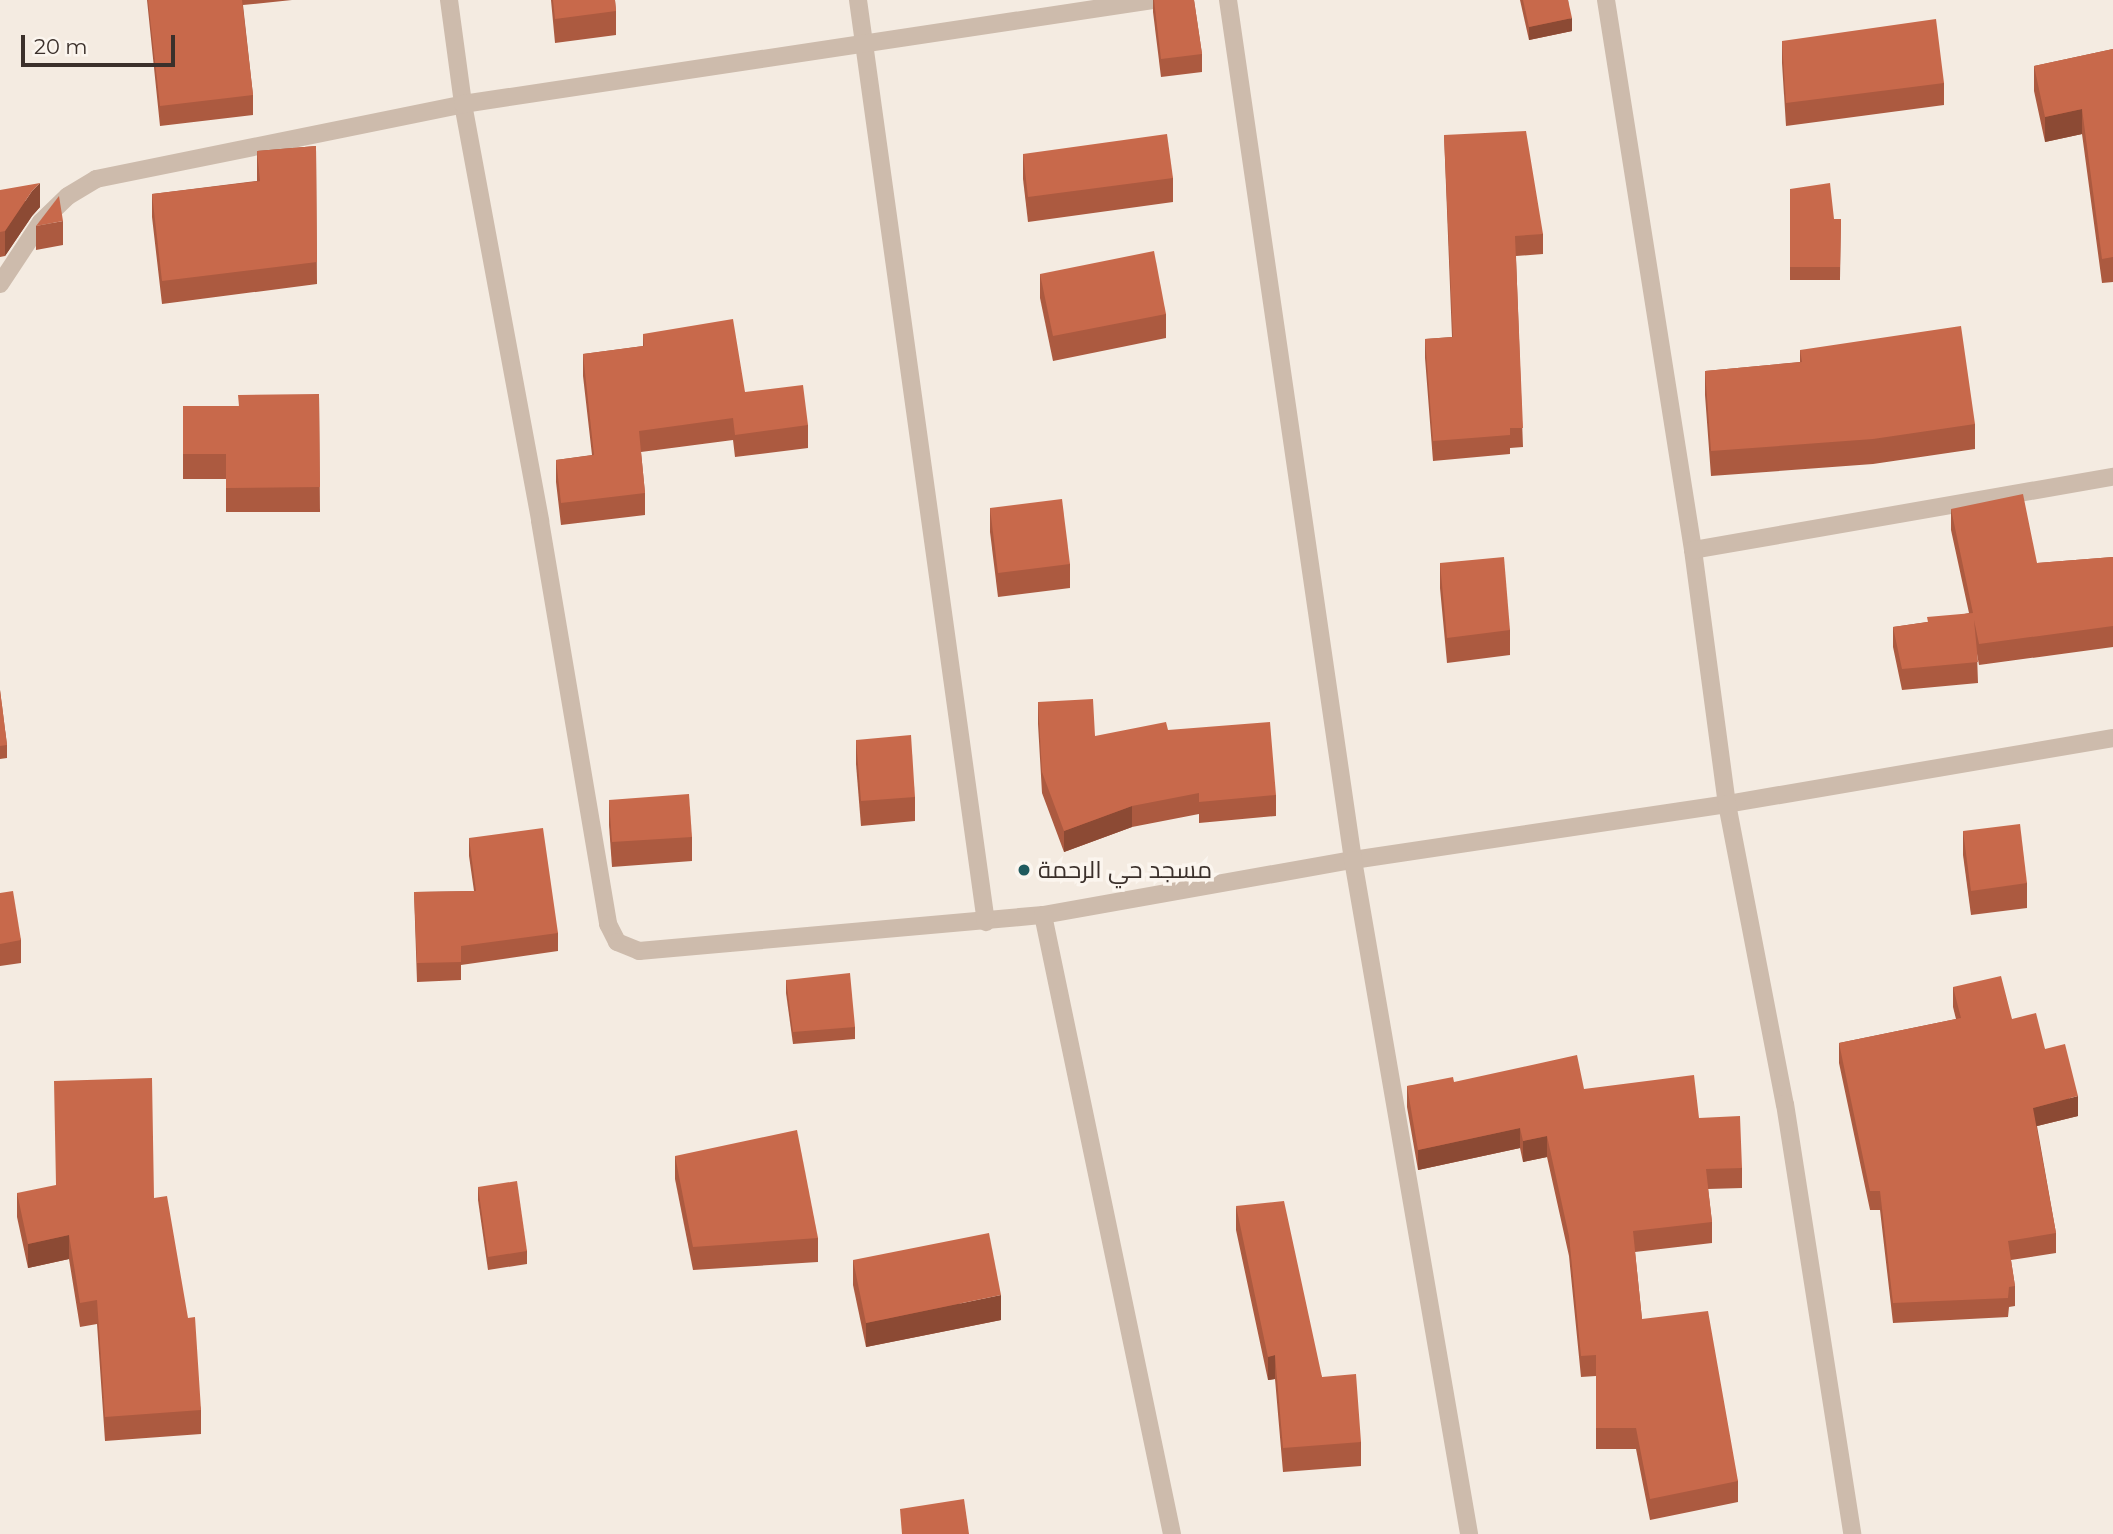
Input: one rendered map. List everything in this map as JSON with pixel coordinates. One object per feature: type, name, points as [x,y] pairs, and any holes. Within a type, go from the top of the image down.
[{"type":"street","points":[[449,0],[463,104],[540,521],[608,924],[617,942],[639,951],[1043,915],[1353,860],[1727,804],[2113,738]]},
{"type":"street","points":[[858,0],[866,44],[925,505],[986,922]]},
{"type":"street","points":[[0,284],[40,222],[68,196],[96,179],[463,104],[1154,0]]},
{"type":"street","points":[[1228,0],[1353,860],[1469,1534]]},
{"type":"street","points":[[1605,0],[1693,550],[1727,804],[1787,1117],[1852,1534]]},
{"type":"street","points":[[1693,550],[2113,477]]},
{"type":"street","points":[[1043,915],[1172,1534]]},
{"type":"building","points":[[148,0],[242,0],[253,95],[160,106]]},
{"type":"building","points":[[553,0],[615,0],[616,11],[555,19]]},
{"type":"building","points":[[1154,0],[1194,0],[1202,54],[1161,59]]},
{"type":"building","points":[[1523,0],[1568,0],[1572,18],[1529,27]]},
{"type":"building","points":[[1936,19],[1944,83],[1786,103],[1782,41]]},
{"type":"building","points":[[2113,49],[2113,257],[2102,259],[2082,109],[2045,117],[2034,66]]},
{"type":"building","points":[[1526,131],[1543,234],[1515,236],[1523,428],[1510,428],[1510,435],[1433,441],[1425,339],[1453,337],[1444,135]]},
{"type":"building","points":[[1167,134],[1173,178],[1028,197],[1023,154]]},
{"type":"building","points":[[316,146],[317,262],[162,281],[152,194],[260,181],[257,151]]},
{"type":"building","points":[[40,183],[5,231],[0,232],[0,190]]},
{"type":"building","points":[[1830,183],[1834,219],[1841,219],[1840,267],[1790,267],[1790,189]]},
{"type":"building","points":[[59,196],[63,221],[36,226]]},
{"type":"building","points":[[1154,251],[1166,314],[1053,336],[1040,274]]},
{"type":"building","points":[[733,319],[745,392],[803,385],[808,425],[735,435],[733,418],[639,431],[645,493],[561,503],[556,460],[594,455],[583,354],[644,346],[643,334]]},
{"type":"building","points":[[1961,326],[1975,424],[1873,439],[1711,451],[1705,371],[1802,362],[1800,350]]},
{"type":"building","points":[[319,394],[320,487],[226,488],[226,454],[183,454],[183,406],[239,406],[238,395]]},
{"type":"building","points":[[2023,494],[2037,563],[2113,557],[2113,626],[1979,644],[1974,620],[1978,662],[1902,669],[1893,627],[1928,622],[1927,617],[1973,613],[1951,509]]},
{"type":"building","points":[[1062,499],[1070,564],[998,573],[990,508]]},
{"type":"building","points":[[1504,557],[1510,630],[1447,638],[1440,563]]},
{"type":"building","points":[[0,690],[7,745],[0,746]]},
{"type":"building","points":[[1093,699],[1095,736],[1166,722],[1168,730],[1270,722],[1276,795],[1199,802],[1199,793],[1132,806],[1064,831],[1042,772],[1038,702]]},
{"type":"building","points":[[911,735],[915,797],[861,801],[856,740]]},
{"type":"building","points":[[689,794],[692,837],[612,842],[609,800]]},
{"type":"building","points":[[2020,824],[2027,883],[1971,891],[1963,831]]},
{"type":"building","points":[[543,828],[558,933],[461,946],[461,962],[417,963],[414,892],[476,891],[469,838]]},
{"type":"building","points":[[13,891],[21,940],[0,944],[0,893]]},
{"type":"building","points":[[850,973],[855,1027],[793,1032],[786,980]]},
{"type":"building","points":[[2001,976],[2012,1019],[2036,1013],[2045,1049],[2065,1044],[2078,1096],[2033,1108],[2056,1233],[2008,1241],[2015,1286],[2009,1287],[2008,1298],[1893,1303],[1880,1191],[1870,1191],[1839,1043],[1961,1018],[1953,987]]},
{"type":"building","points":[[1577,1055],[1584,1089],[1694,1075],[1699,1118],[1740,1116],[1742,1168],[1706,1169],[1712,1222],[1633,1231],[1642,1319],[1708,1311],[1738,1481],[1650,1499],[1636,1428],[1596,1428],[1596,1355],[1581,1356],[1569,1236],[1547,1136],[1523,1141],[1520,1128],[1418,1150],[1407,1086],[1453,1077],[1454,1082]]},
{"type":"building","points":[[152,1078],[154,1198],[167,1196],[188,1318],[195,1317],[201,1410],[105,1417],[97,1300],[80,1303],[69,1235],[28,1244],[17,1193],[56,1185],[54,1081]]},
{"type":"building","points":[[797,1130],[818,1238],[693,1247],[675,1156]]},
{"type":"building","points":[[517,1181],[527,1251],[488,1257],[478,1187]]},
{"type":"building","points":[[1284,1201],[1322,1377],[1356,1374],[1361,1442],[1283,1448],[1275,1355],[1268,1357],[1236,1206]]},
{"type":"building","points":[[989,1233],[1001,1295],[866,1323],[853,1260]]},
{"type":"building","points":[[964,1499],[969,1534],[902,1534],[900,1509]]},
{"type":"place","name":"مسجد حي الرحمة","points":[[1024,870]]}]
